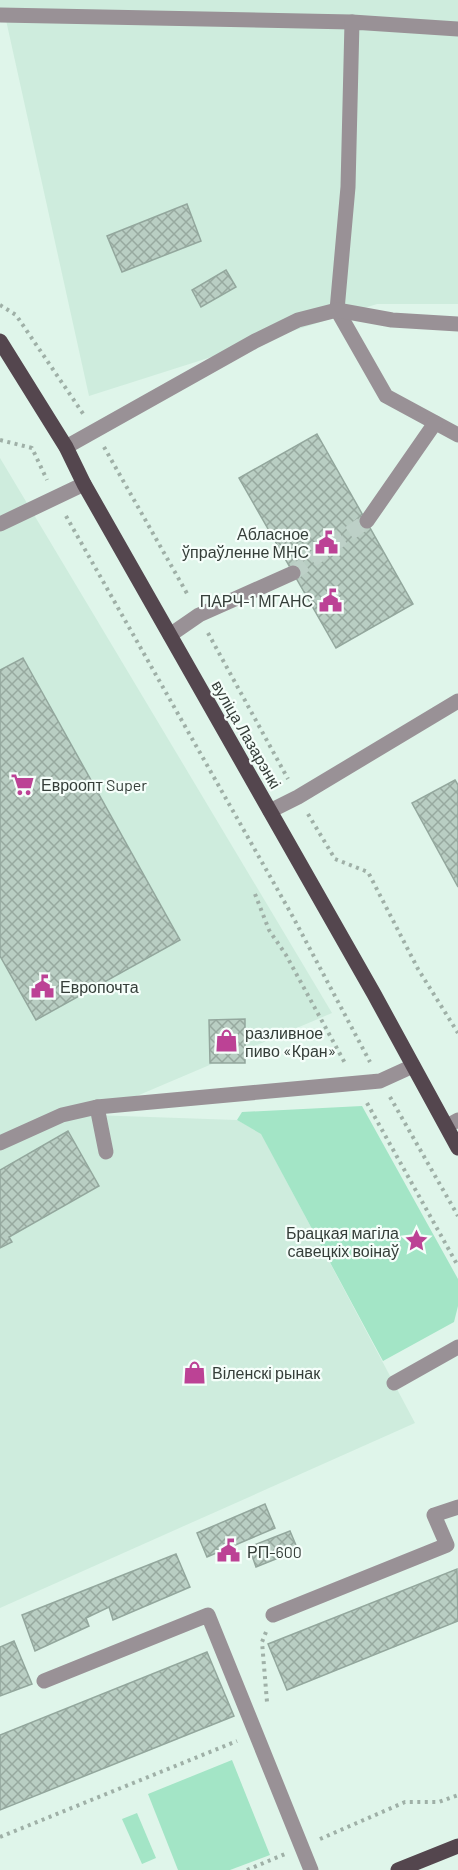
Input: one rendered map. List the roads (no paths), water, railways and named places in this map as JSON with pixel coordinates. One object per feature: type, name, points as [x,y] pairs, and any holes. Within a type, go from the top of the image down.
[{"type":"main road","name":"вуліца Лазарэнкі","points":[[0,341],[66,447],[84,484],[413,1065],[452,1123],[458,1148]]},
{"type":"main road","points":[[398,1870],[458,1846]]},
{"type":"lane","points":[[0,15],[352,22],[458,29]]},
{"type":"lane","points":[[352,22],[348,187],[337,310],[386,396],[458,435]]},
{"type":"lane","points":[[66,447],[96,433],[255,341],[298,320],[337,310],[392,320],[458,324]]},
{"type":"lane","points":[[366,521],[435,423]]},
{"type":"lane","points":[[0,524],[84,484]]},
{"type":"lane","points":[[170,635],[199,615],[293,573]]},
{"type":"lane","points":[[270,811],[298,797],[458,701]]},
{"type":"lane","points":[[0,1143],[62,1114],[97,1107],[380,1081],[413,1065]]},
{"type":"lane","points":[[97,1107],[106,1152]]},
{"type":"lane","points":[[394,1383],[458,1347]]},
{"type":"lane","points":[[273,1615],[447,1545],[434,1515],[458,1507]]},
{"type":"lane","points":[[44,1681],[208,1615],[311,1870]]},
{"type":"tunnel","points":[[293,573],[367,521]]},
{"type":"place","name":"Абласное ўпраўленне МНС","points":[[327,542]]},
{"type":"place","name":"ПАРЧ-1 МГАНС","points":[[331,600]]},
{"type":"place","name":"Евроопт Super","points":[[23,784]]},
{"type":"place","name":"Европочта","points":[[42,986]]},
{"type":"place","name":"разливное пиво «Кран»","points":[[227,1041]]},
{"type":"place","name":"Брацкая магіла савецкіх воінаў","points":[[417,1241]]},
{"type":"place","name":"Віленскі рынак","points":[[194,1372]]},
{"type":"place","name":"РП-600","points":[[229,1551]]}]
